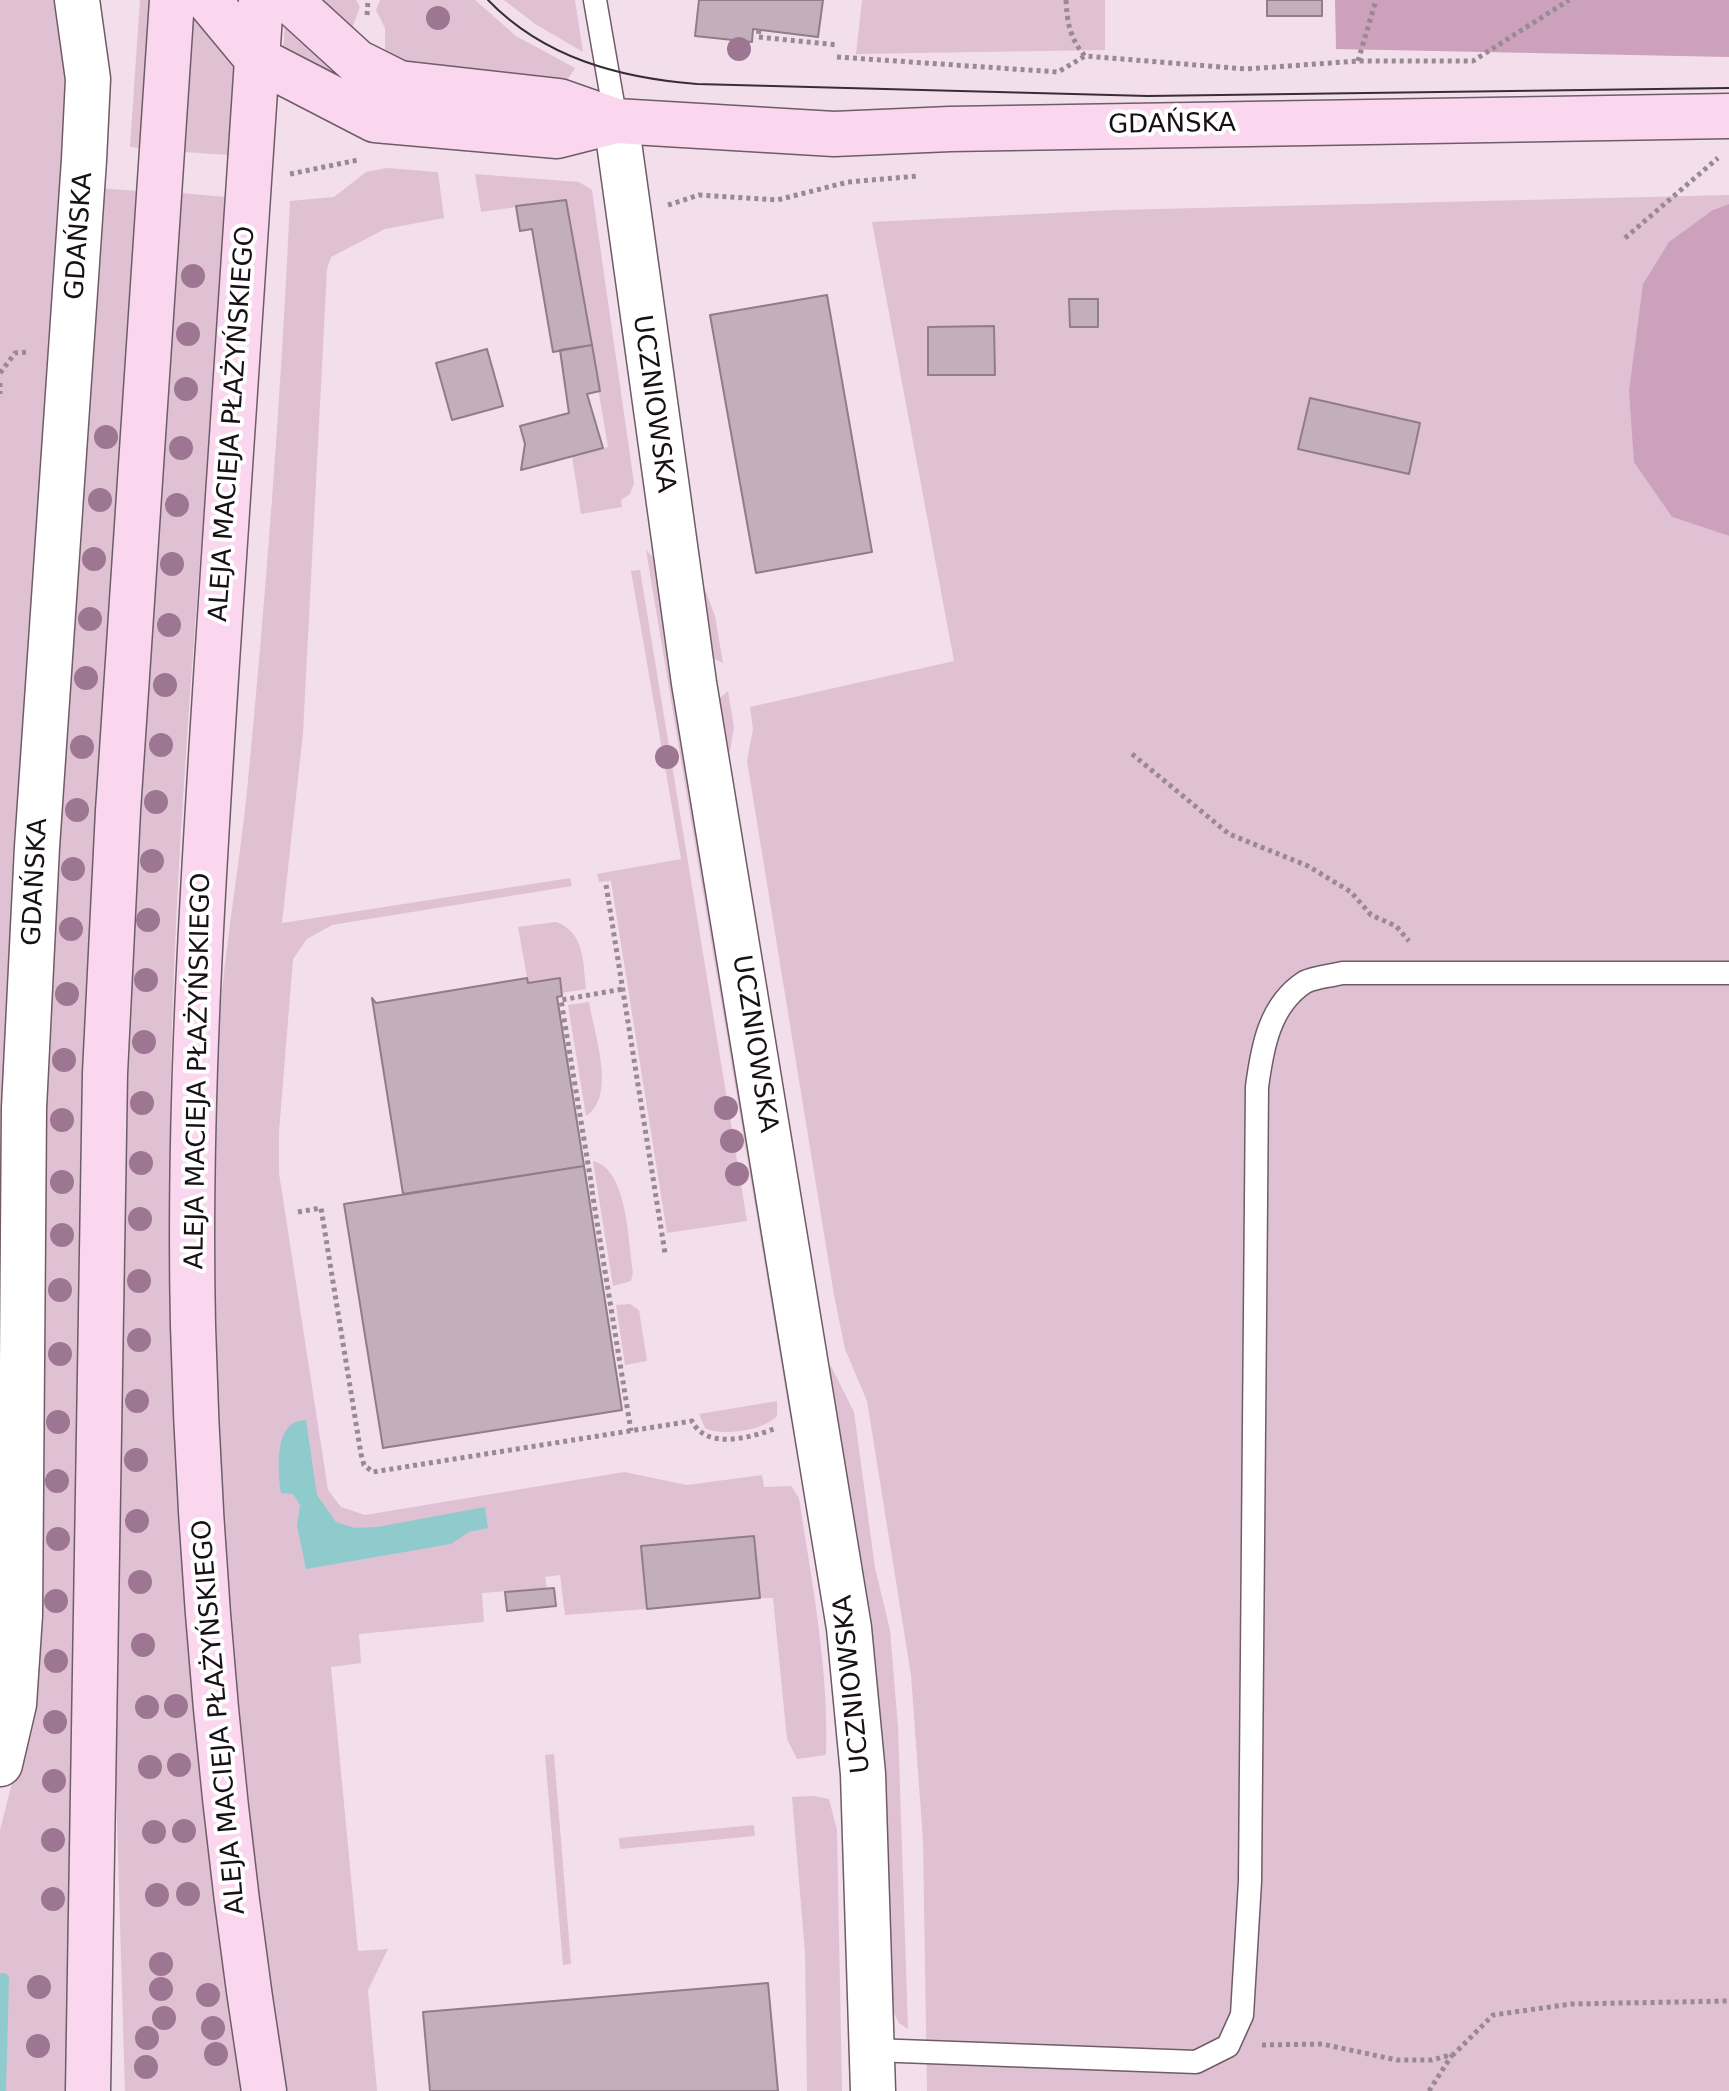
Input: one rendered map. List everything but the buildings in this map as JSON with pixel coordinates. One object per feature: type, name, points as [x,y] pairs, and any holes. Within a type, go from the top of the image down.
[{"type":"main road","points":[[88,2091],[105,1073],[118,811],[172,0]]},
{"type":"main road","name":"GDAŃSKA","points":[[208,0],[257,59],[375,120],[557,136],[616,121]]},
{"type":"main road","name":"ALEJA MACIEJA PŁAŻYŃSKIEGO","points":[[261,0],[195,996],[193,1323],[204,1553],[221,1779],[240,1935],[264,2091]]},
{"type":"main road","name":"GDAŃSKA","points":[[289,0],[357,62],[399,83],[559,101],[616,121],[834,134],[950,129],[1725,136]]},
{"type":"street","name":"GDAŃSKA","points":[[0,1764],[14,1704],[20,1615],[24,1108],[37,847],[88,79],[77,0]]},
{"type":"street","name":"UCZNIOWSKA","points":[[616,121],[689,653],[849,1628],[863,1774],[873,2070]]},
{"type":"lane","name":"UCZNIOWSKA","points":[[595,0],[616,121]]},
{"type":"lane","points":[[873,2070],[1196,2062],[1228,2046],[1242,2015],[1250,1881],[1257,1087],[1263,1043],[1282,1005],[1306,981],[1342,973],[1729,973]]},
{"type":"path","points":[[1066,0],[1067,22],[1076,46],[1085,56]]},
{"type":"path","points":[[1358,61],[1376,0]]},
{"type":"path","points":[[837,57],[1058,72],[1085,56],[1246,69],[1358,61],[1473,61],[1569,0]]},
{"type":"path","points":[[759,30],[758,37],[838,45]]},
{"type":"path","points":[[1625,238],[1701,169],[1725,136]]},
{"type":"path","points":[[249,171],[290,174],[369,158]]},
{"type":"path","points":[[0,373],[15,353],[20,352]]},
{"type":"path","points":[[0,383],[0,394]]},
{"type":"path","points":[[1132,754],[1229,834],[1308,866],[1351,892],[1371,915],[1396,926],[1437,973]]},
{"type":"path","points":[[606,885],[665,1253]]},
{"type":"path","points":[[623,989],[561,1000],[631,1431]]},
{"type":"path","points":[[298,1212],[321,1208],[361,1454],[368,1470],[382,1473],[692,1421],[703,1436],[720,1439],[769,1431],[780,1424]]},
{"type":"path","points":[[1429,2091],[1454,2054],[1493,2015],[1571,2004],[1729,2001]]},
{"type":"path","points":[[1228,2046],[1322,2044],[1397,2060],[1432,2060],[1454,2054]]},
{"type":"shaded area","points":[[0,0],[55,0],[69,75],[0,1361]]},
{"type":"shaded area","points":[[140,0],[150,0],[140,148],[130,147]]},
{"type":"shaded area","points":[[324,0],[356,0],[360,7],[349,36]]},
{"type":"shaded area","points":[[380,0],[475,0],[516,36],[575,68],[565,83],[491,84],[385,57],[385,28],[376,10]]},
{"type":"shaded area","points":[[504,0],[575,0],[583,52],[535,24]]},
{"type":"shaded area","points":[[862,0],[1105,0],[1105,50],[856,54]]},
{"type":"shaded area","points":[[1335,0],[1729,0],[1729,57],[1336,49]]},
{"type":"shaded area","points":[[193,10],[236,52],[229,155],[184,152]]},
{"type":"shaded area","points":[[285,21],[334,68],[333,76],[283,51]]},
{"type":"shaded area","points":[[387,168],[438,172],[444,218],[385,229],[331,257],[327,269],[303,733],[282,923],[570,878],[572,886],[332,925],[307,939],[293,959],[279,1132],[279,1173],[328,1490],[341,1507],[365,1515],[624,1472],[687,1485],[762,1475],[764,1487],[791,1486],[799,1498],[818,1626],[825,1691],[826,1755],[797,1759],[787,1739],[773,1598],[760,1598],[753,1536],[642,1546],[647,1609],[565,1615],[560,1575],[545,1577],[547,1588],[482,1593],[484,1622],[359,1634],[361,1663],[331,1667],[358,1951],[388,1949],[368,1990],[377,2091],[285,2091],[251,1834],[226,1575],[213,1315],[212,1185],[217,1056],[260,644],[290,201],[334,197],[366,172]]},
{"type":"shaded area","points":[[475,174],[579,182],[592,190],[634,483],[630,494],[621,500],[622,507],[581,514],[572,456],[608,447],[566,200],[481,212]]},
{"type":"shaded area","points":[[98,188],[138,191],[84,1023],[66,2091],[0,2091],[0,1830],[25,1732],[43,1096]]},
{"type":"shaded area","points":[[181,193],[226,197],[180,847],[171,1064],[170,1193],[177,1451],[195,1707],[223,1963],[241,2091],[125,2091],[115,1755],[129,1002]]},
{"type":"shaded area","points":[[1729,195],[1729,204],[1713,210],[1672,517],[1729,536],[1729,2091],[927,2091],[923,1840],[911,1675],[867,1401],[845,1349],[834,1295],[747,761],[753,729],[750,707],[954,661],[872,222],[1116,210]]},
{"type":"shaded area","points":[[1729,204],[1729,536],[1672,517],[1634,462],[1629,391],[1643,284],[1669,242],[1713,210]]},
{"type":"shaded area","points":[[646,550],[655,559],[795,1415],[791,1422]]},
{"type":"shaded area","points":[[640,570],[747,1221],[667,1233],[611,881],[599,882],[597,874],[681,859],[631,571]]},
{"type":"shaded area","points":[[705,589],[715,616],[723,663],[708,656],[697,590]]},
{"type":"shaded area","points":[[728,691],[734,727],[730,751],[724,753],[716,701]]},
{"type":"shaded area","points":[[556,922],[572,933],[577,941],[583,959],[586,989],[562,993],[559,978],[528,983],[518,927]]},
{"type":"shaded area","points":[[589,1002],[602,1080],[595,1107],[586,1116],[568,1005]]},
{"type":"shaded area","points":[[593,1161],[605,1167],[613,1178],[620,1192],[627,1226],[633,1272],[631,1281],[613,1286]]},
{"type":"shaded area","points":[[630,1304],[639,1310],[647,1361],[625,1365],[616,1305]]},
{"type":"shaded area","points":[[831,1366],[854,1412],[875,1568],[890,1630],[898,1727],[908,2029],[899,2023],[892,2009],[828,1368]]},
{"type":"shaded area","points":[[777,1401],[777,1416],[763,1425],[742,1431],[712,1431],[705,1428],[699,1414]]},
{"type":"shaded area","points":[[554,1754],[571,1964],[563,1965],[545,1755]]},
{"type":"shaded area","points":[[792,1797],[829,1799],[837,1830],[842,2091],[807,2091],[805,1953]]},
{"type":"shaded area","points":[[754,1825],[755,1836],[620,1849],[619,1838]]},
{"type":"water","points":[[306,1420],[317,1495],[336,1522],[355,1528],[377,1527],[485,1507],[488,1528],[469,1532],[451,1544],[306,1569],[297,1526],[300,1505],[293,1494],[281,1493],[279,1460],[288,1428],[295,1422]]},
{"type":"waterway","points":[[0,2091],[3,1979]]},
{"type":"tram line","points":[[488,0],[533,37],[585,62],[640,76],[697,84],[1148,96],[1729,88]]}]
